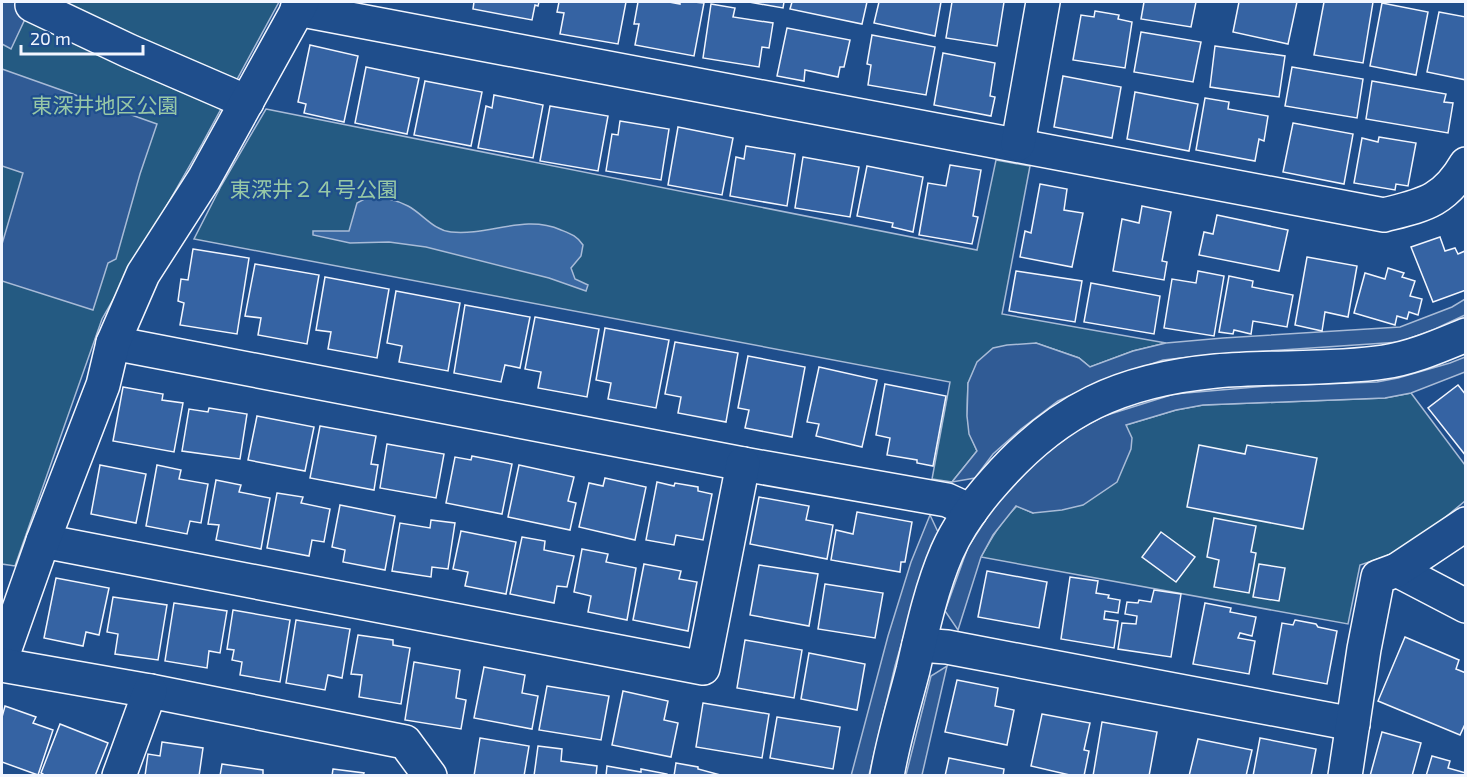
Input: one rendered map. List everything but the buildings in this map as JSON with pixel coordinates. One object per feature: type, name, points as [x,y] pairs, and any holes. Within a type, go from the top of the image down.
[{"type":"street","points":[[1018,144],[1043,2]]},
{"type":"street","points":[[32,5],[129,51],[247,102]]},
{"type":"street","points":[[2,657],[43,541],[103,385],[113,343],[143,274],[204,179],[300,5],[1384,215],[1425,205],[1455,183],[1466,164]]},
{"type":"street","points":[[887,776],[919,645],[947,551],[971,512],[990,487],[1033,441],[1059,421],[1089,404],[1118,392],[1178,376],[1218,371],[1385,362],[1429,350],[1466,334]]},
{"type":"street","points":[[113,343],[743,464],[947,500],[971,512]]},
{"type":"street","points":[[43,541],[704,668],[743,464]]},
{"type":"street","points":[[1345,776],[1364,649],[1378,577],[1397,570],[1466,524]]},
{"type":"street","points":[[1397,570],[1466,606]]},
{"type":"street","points":[[919,645],[947,647],[1353,724]]},
{"type":"street","points":[[2,665],[150,691],[405,742],[430,776]]},
{"type":"street","points":[[119,776],[150,691]]},
{"type":"green space","name":"東深井地区公園","points":[[2,2],[279,2],[202,144],[102,319],[15,566],[2,564]]},
{"type":"green space","name":"東深井２４号公園","points":[[266,109],[977,250],[996,160],[1030,166],[1002,314],[1166,343],[1133,351],[1090,367],[1079,358],[1036,343],[968,383],[967,410],[977,451],[952,482],[932,479],[950,382],[194,239],[221,186]]},
{"type":"green space","points":[[1411,393],[1465,465],[1465,501],[1407,549],[1360,565],[1348,624],[981,557],[1001,524],[1017,506],[1033,513],[1126,425],[1176,410],[1203,405],[1385,398]]},
{"type":"shaded area","points":[[2,2],[33,2],[11,49],[2,44]]},
{"type":"shaded area","points":[[2,69],[157,124],[116,259],[108,263],[93,310],[2,281],[2,244],[23,173],[2,166]]},
{"type":"shaded area","points":[[368,197],[388,199],[403,204],[445,231],[479,231],[534,224],[568,233],[576,237],[583,245],[581,256],[571,268],[575,279],[588,285],[586,291],[549,278],[426,247],[389,242],[350,243],[313,235],[313,231],[349,231],[357,203]]},
{"type":"shaded area","points":[[1465,299],[1465,315],[1400,342],[1163,360],[1102,381],[1058,401],[1021,429],[993,454],[975,478],[952,482],[977,451],[969,434],[968,383],[977,362],[993,348],[1036,343],[1079,358],[1090,367],[1133,351],[1166,343],[1400,327],[1452,307]]},
{"type":"shaded area","points":[[1465,357],[1465,372],[1411,393],[1385,398],[1203,405],[1176,410],[1126,425],[1132,438],[1131,449],[1117,482],[1083,505],[1062,510],[1033,513],[1016,506],[993,535],[981,557],[958,630],[945,611],[968,547],[996,504],[1041,457],[1076,431],[1104,416],[1174,394],[1267,386],[1377,382],[1398,378]]},
{"type":"shaded area","points":[[930,515],[938,532],[912,607],[895,666],[869,775],[851,776],[888,636],[911,562]]},
{"type":"shaded area","points":[[947,666],[922,775],[906,775],[931,676]]}]
